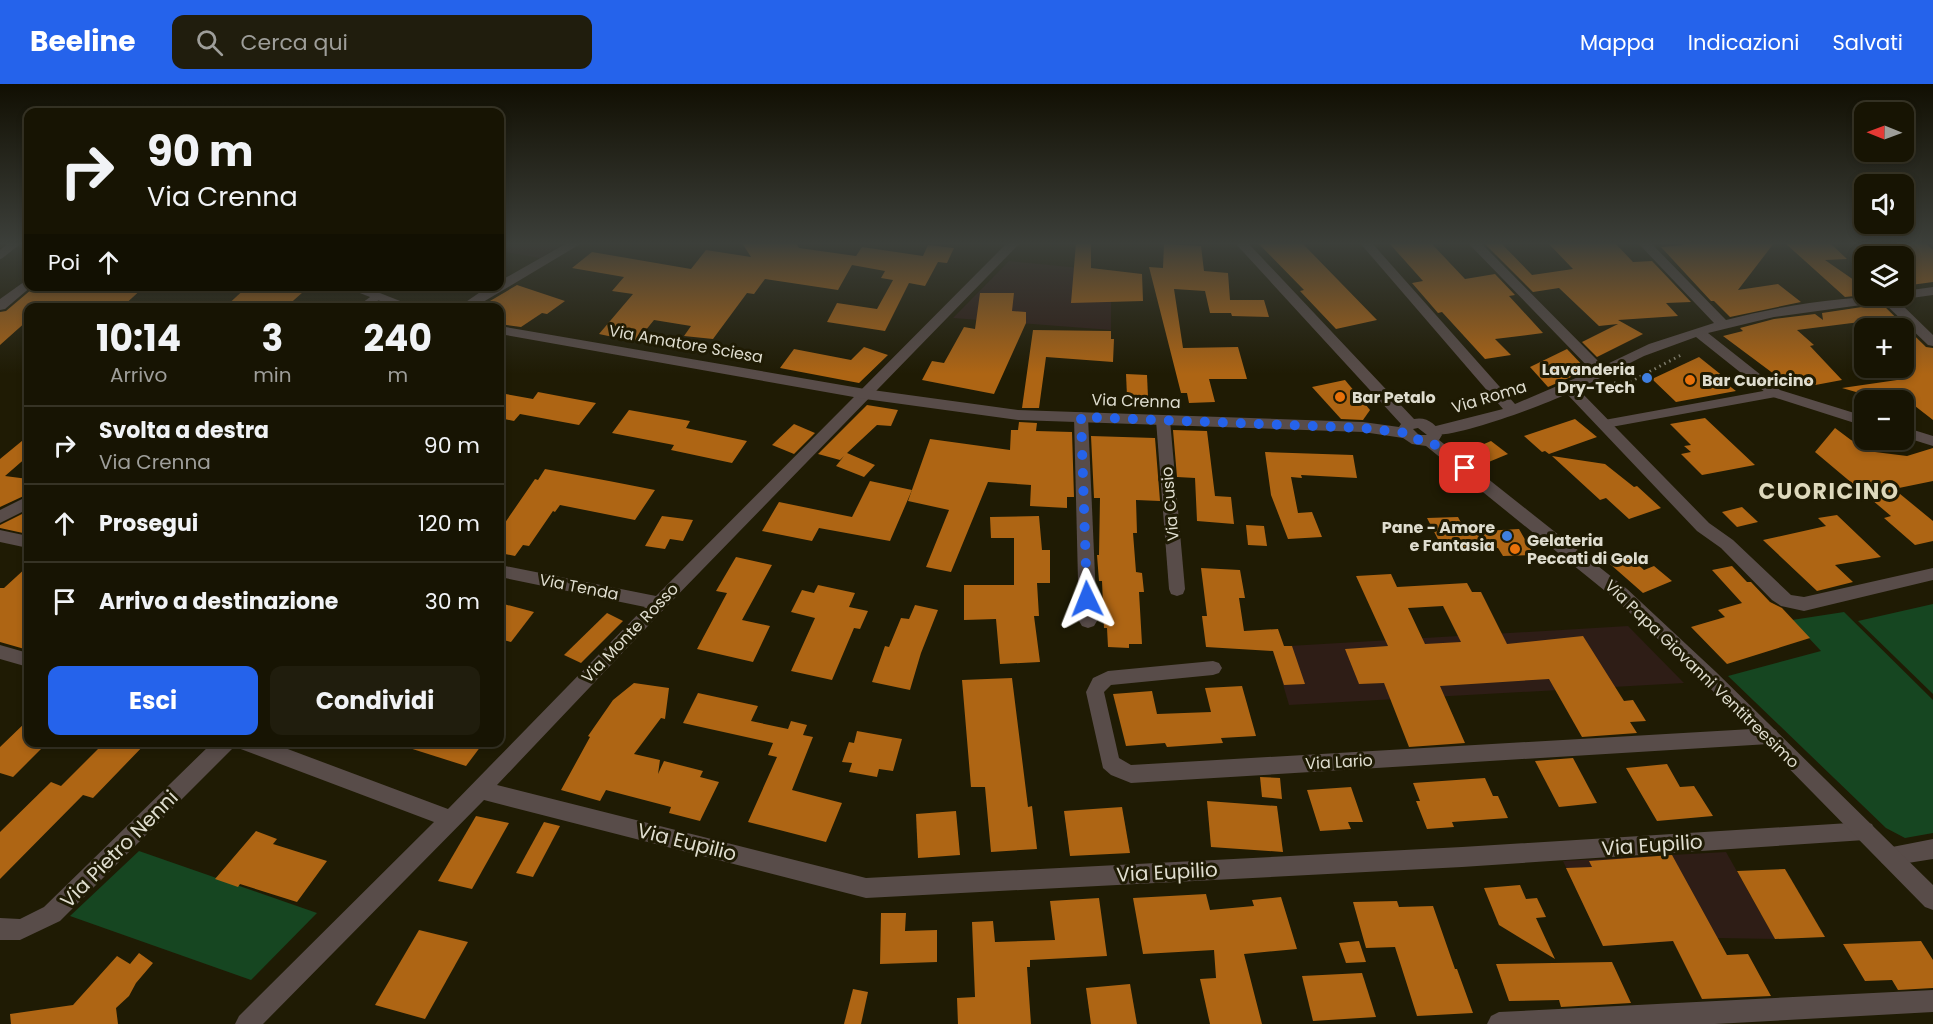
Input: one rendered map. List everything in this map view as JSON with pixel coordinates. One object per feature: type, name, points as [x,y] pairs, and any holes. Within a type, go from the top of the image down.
[{"type":"street","points":[[0,306],[23,287]]},
{"type":"street","name":"Via Monte Rosso","points":[[247,1024],[480,790],[658,603],[971,287]]},
{"type":"street","points":[[1281,287],[1408,428]]},
{"type":"street","points":[[1404,287],[1513,411]]},
{"type":"street","points":[[1517,287],[1600,371]]},
{"type":"street","points":[[1686,287],[1722,324]]},
{"type":"street","points":[[362,291],[397,303]]},
{"type":"street","points":[[471,303],[491,291]]},
{"type":"street","points":[[1914,294],[1933,291]]},
{"type":"street","points":[[368,303],[377,296]]},
{"type":"street","name":"Via Roma","points":[[1432,436],[1513,411],[1654,347],[1697,331],[1722,324],[1854,302]]},
{"type":"street","points":[[1901,306],[1933,342]]},
{"type":"street","name":"Via Amatore Sciesa","points":[[504,331],[866,394]]},
{"type":"street","points":[[1697,331],[1775,393],[1854,417]]},
{"type":"street","points":[[1568,387],[1703,527],[1727,544],[1787,601],[1804,604],[1933,574]]},
{"type":"street","name":"Via Crenna","points":[[866,394],[1018,415],[1408,428],[1413,439],[1432,436]]},
{"type":"street","points":[[1081,417],[1088,621]]},
{"type":"street","name":"Via Cusio","points":[[1163,420],[1177,589]]},
{"type":"street","points":[[1914,435],[1933,441]]},
{"type":"street","name":"Via Papa Giovanni Ventitreesimo","points":[[1432,436],[1621,594],[1769,736],[1933,900]]},
{"type":"street","points":[[0,517],[24,504]]},
{"type":"street","points":[[0,536],[24,541]]},
{"type":"street","name":"Via Tenda","points":[[504,572],[658,603]]},
{"type":"street","points":[[0,652],[24,659]]},
{"type":"street","name":"Via Lario","points":[[1213,668],[1108,678],[1099,683],[1095,692],[1110,762],[1118,769],[1131,774],[1769,736]]},
{"type":"street","name":"Via Pietro Nenni","points":[[0,929],[9,932],[17,930],[52,914],[221,747]]},
{"type":"street","points":[[258,747],[450,819]]},
{"type":"street","name":"Via Eupilio","points":[[480,790],[866,888],[1462,857],[1865,831]]},
{"type":"street","points":[[1890,856],[1933,849]]},
{"type":"street","points":[[1499,1024],[1933,1001]]},
{"type":"lane","points":[[1605,424],[1775,393]]},
{"type":"shaded area","points":[[984,287],[1111,287],[1111,330],[953,318]]},
{"type":"shaded area","points":[[1628,626],[1684,683],[1289,705],[1272,647]]},
{"type":"shaded area","points":[[1726,852],[1775,939],[1718,938],[1603,946],[1563,861]]},
{"type":"green space","points":[[1933,604],[1933,694],[1858,621]]},
{"type":"green space","points":[[1844,612],[1933,700],[1933,833],[1905,838],[1886,828],[1728,676],[1821,651],[1792,620]]},
{"type":"green space","points":[[139,851],[317,913],[251,980],[70,916]]},
{"type":"building","points":[[514,287],[523,287],[565,301],[547,314],[542,313],[521,327],[504,325],[504,303],[486,303]]},
{"type":"building","points":[[616,287],[759,287],[754,294],[747,293],[713,339],[684,336],[691,326],[654,320],[637,341],[599,334],[633,294],[612,291]]},
{"type":"building","points":[[817,287],[840,287],[838,290]]},
{"type":"building","points":[[889,287],[907,287],[885,331],[827,322],[837,303],[877,309]]},
{"type":"building","points":[[1072,287],[1142,287],[1143,301],[1071,303]]},
{"type":"building","points":[[1154,287],[1229,287],[1230,300],[1264,300],[1269,317],[1232,316],[1231,313],[1210,313],[1205,291],[1174,289],[1183,348],[1238,347],[1247,379],[1209,379],[1215,402],[1189,403],[1187,393],[1181,393]]},
{"type":"building","points":[[1301,287],[1345,287],[1377,320],[1336,329],[1300,291],[1304,290]]},
{"type":"building","points":[[1415,287],[1507,287],[1515,295],[1509,296],[1543,333],[1495,339],[1511,355],[1485,359],[1442,312],[1438,313]]},
{"type":"building","points":[[1528,287],[1677,287],[1691,302],[1666,303],[1678,316],[1618,320],[1643,334],[1597,357],[1582,342],[1618,324],[1599,326],[1559,288],[1533,292]]},
{"type":"building","points":[[1698,287],[1740,287],[1738,290],[1782,287],[1801,302],[1730,317],[1714,301],[1711,301]]},
{"type":"building","points":[[1834,287],[1854,287],[1854,296],[1845,297]]},
{"type":"building","points":[[30,291],[140,291],[126,303],[24,303],[24,324],[0,345],[0,312],[6,311]]},
{"type":"building","points":[[243,291],[303,292],[291,303],[229,303]]},
{"type":"building","points":[[980,293],[1014,293],[1012,311],[1026,312],[1026,323],[994,394],[922,380],[932,361],[944,363],[964,327],[975,329]]},
{"type":"building","points":[[1884,306],[1896,318],[1854,318],[1854,323],[1797,330],[1814,345],[1810,346],[1842,380],[1794,389],[1723,336],[1743,331],[1740,328],[1774,319],[1815,314],[1823,320],[1822,313]]},
{"type":"building","points":[[1033,330],[1111,331],[1111,339],[1114,339],[1113,362],[1046,357],[1039,408],[1022,408]]},
{"type":"building","points":[[1914,335],[1926,347],[1933,348],[1933,420],[1914,406],[1914,390],[1854,391],[1842,388],[1914,378]]},
{"type":"building","points":[[864,347],[888,355],[859,383],[780,368],[794,349],[851,360]]},
{"type":"building","points":[[1567,349],[1587,370],[1548,387],[1530,367]]},
{"type":"building","name":"Bar Cuoricino","points":[[1699,357],[1729,381],[1723,381],[1736,391],[1676,402],[1652,379]]},
{"type":"building","points":[[1126,374],[1147,375],[1148,397],[1127,396]]},
{"type":"building","name":"Bar Petalo","points":[[1345,380],[1370,410],[1363,420],[1341,419],[1312,387]]},
{"type":"building","points":[[538,392],[596,403],[579,425],[520,414],[514,421],[504,419],[504,394],[533,399]]},
{"type":"building","points":[[867,405],[898,410],[891,426],[877,425],[847,453],[875,465],[864,477],[836,466],[844,456],[840,460],[818,454]]},
{"type":"building","points":[[629,410],[690,421],[686,428],[747,441],[732,463],[671,450],[674,445],[612,433]]},
{"type":"building","points":[[1705,418],[1755,465],[1702,475],[1681,454],[1691,452],[1684,446],[1691,445],[1670,424]]},
{"type":"building","points":[[1575,419],[1597,437],[1549,454],[1542,452],[1524,436]]},
{"type":"building","points":[[1019,422],[1037,423],[1036,431],[1072,432],[1074,497],[1067,497],[1067,508],[1030,506],[1031,485],[988,482],[951,572],[926,567],[949,510],[908,501],[930,439],[1010,450],[1011,430],[1018,430]]},
{"type":"building","points":[[794,424],[815,433],[794,454],[772,445]]},
{"type":"building","points":[[1835,428],[1854,442],[1854,450],[1871,450],[1907,456],[1933,448],[1933,481],[1894,489],[1933,521],[1933,541],[1915,545],[1884,518],[1891,516],[1815,452]]},
{"type":"building","points":[[1173,430],[1207,431],[1215,496],[1231,497],[1234,524],[1197,521],[1195,478],[1177,477]]},
{"type":"building","points":[[1091,436],[1155,438],[1160,501],[1136,500],[1137,533],[1133,533],[1136,572],[1142,573],[1144,592],[1139,592],[1142,644],[1129,644],[1129,648],[1108,647],[1107,628],[1104,628],[1102,581],[1099,581],[1097,555],[1099,555],[1100,498],[1094,498]]},
{"type":"building","points":[[24,439],[24,459],[5,476],[24,478],[24,496],[0,507],[0,459]]},
{"type":"building","points":[[1491,441],[1508,454],[1479,466],[1463,453]]},
{"type":"building","points":[[1265,452],[1353,455],[1357,478],[1301,475],[1302,478],[1291,477],[1298,513],[1312,512],[1322,537],[1288,539],[1271,495]]},
{"type":"building","points":[[1552,456],[1605,464],[1634,487],[1637,486],[1661,508],[1629,519],[1606,498],[1600,500]]},
{"type":"building","points":[[545,469],[655,490],[635,520],[560,505],[555,512],[553,511],[529,546],[523,545],[515,556],[504,554],[504,524],[535,479],[538,480]]},
{"type":"building","points":[[870,481],[912,490],[890,541],[819,528],[812,541],[762,531],[779,502],[852,517]]},
{"type":"building","points":[[1742,507],[1758,522],[1737,527],[1722,512]]},
{"type":"building","points":[[24,513],[23,533],[0,528],[0,525]]},
{"type":"building","points":[[1837,515],[1881,557],[1835,565],[1853,582],[1817,591],[1763,540],[1826,526],[1818,518]]},
{"type":"building","points":[[662,516],[693,520],[683,541],[670,539],[665,549],[645,546]]},
{"type":"building","points":[[1039,516],[1042,550],[1050,550],[1050,583],[1037,583],[1039,616],[1034,616],[1040,662],[1000,664],[996,619],[964,620],[964,585],[1014,585],[1014,538],[991,538],[990,517]]},
{"type":"building","points":[[1458,517],[1466,532],[1519,529],[1534,555],[1503,556],[1498,548],[1444,551],[1427,518]]},
{"type":"building","points":[[1246,525],[1264,526],[1267,546],[1248,545]]},
{"type":"building","points":[[1629,556],[1644,570],[1654,566],[1672,581],[1643,593],[1610,564]]},
{"type":"building","points":[[736,557],[772,565],[742,620],[770,626],[753,662],[697,649],[727,593],[716,591]]},
{"type":"building","points":[[1732,566],[1770,602],[1782,608],[1810,638],[1727,664],[1691,627],[1725,617],[1718,610],[1742,603],[1712,570]]},
{"type":"building","points":[[1201,568],[1240,570],[1245,598],[1239,598],[1244,631],[1278,629],[1284,646],[1292,646],[1305,684],[1284,685],[1273,651],[1206,647],[1202,616],[1207,616]]},
{"type":"building","points":[[24,570],[24,649],[0,642],[0,588],[4,588]]},
{"type":"building","points":[[1391,574],[1397,587],[1467,583],[1472,592],[1481,592],[1507,644],[1583,636],[1624,701],[1633,700],[1646,721],[1630,722],[1637,733],[1582,737],[1549,679],[1440,686],[1465,743],[1409,747],[1384,683],[1359,684],[1345,649],[1388,646],[1356,576]],"holes":[[[1443,606],[1461,642],[1425,644],[1408,608]]]},
{"type":"building","points":[[818,585],[855,593],[849,607],[868,611],[860,629],[854,628],[832,680],[791,671],[815,618],[791,612],[802,590],[814,593]]},
{"type":"building","points":[[504,604],[534,612],[511,642],[504,640]]},
{"type":"building","points":[[915,605],[938,610],[921,653],[910,690],[872,682],[885,646],[889,647],[901,618],[909,619]]},
{"type":"building","points":[[607,613],[623,621],[581,663],[564,655]]},
{"type":"building","points":[[1012,678],[1028,807],[1032,806],[1037,849],[991,852],[985,787],[971,787],[962,680]]},
{"type":"building","points":[[634,683],[669,688],[665,719],[661,718],[634,754],[660,760],[658,774],[664,761],[703,771],[700,777],[719,782],[700,821],[669,813],[671,807],[606,790],[600,801],[561,790],[590,737],[588,736],[613,700]]},
{"type":"building","points":[[1242,686],[1256,736],[1221,738],[1223,743],[1167,747],[1165,743],[1126,746],[1113,694],[1152,691],[1157,714],[1211,712],[1205,688]]},
{"type":"building","points":[[698,693],[758,706],[751,721],[788,729],[791,721],[807,725],[803,735],[813,737],[792,790],[842,803],[826,842],[748,822],[777,757],[768,755],[773,743],[683,723]]},
{"type":"building","points":[[24,724],[24,747],[43,747],[13,777],[0,773],[0,747]]},
{"type":"building","points":[[857,731],[902,739],[893,771],[879,769],[877,777],[849,772],[852,763],[842,762],[849,742],[854,743]]},
{"type":"building","points":[[100,747],[142,747],[93,798],[83,795],[0,879],[0,832],[51,782],[61,786]]},
{"type":"building","points":[[406,747],[480,747],[466,766]]},
{"type":"building","points":[[1573,758],[1597,803],[1559,807],[1535,761]]},
{"type":"building","points":[[1667,764],[1680,787],[1694,786],[1713,816],[1657,821],[1626,768]]},
{"type":"building","points":[[1260,777],[1280,778],[1282,799],[1262,797]]},
{"type":"building","points":[[1485,778],[1493,796],[1498,796],[1508,818],[1452,822],[1454,827],[1427,829],[1416,801],[1420,801],[1413,783]]},
{"type":"building","points":[[1351,787],[1363,822],[1348,822],[1351,829],[1320,831],[1307,790]]},
{"type":"building","points":[[1207,801],[1277,806],[1283,852],[1211,847]]},
{"type":"building","points":[[1122,807],[1130,853],[1070,856],[1064,811]]},
{"type":"building","points":[[956,811],[960,855],[918,858],[916,814]]},
{"type":"building","points":[[476,816],[509,823],[472,889],[438,881]]},
{"type":"building","points":[[544,822],[560,826],[533,877],[516,873]]},
{"type":"building","points":[[256,831],[277,839],[273,844],[327,861],[297,902],[240,884],[238,887],[215,879]]},
{"type":"building","points":[[1672,855],[1727,955],[1748,954],[1771,996],[1702,999],[1673,941],[1603,946],[1566,868],[1592,867],[1589,861]]},
{"type":"building","points":[[1785,869],[1825,937],[1775,939],[1737,871]]},
{"type":"building","points":[[1520,885],[1526,899],[1537,898],[1546,917],[1536,918],[1555,959],[1499,925],[1484,888]]},
{"type":"building","points":[[1206,894],[1210,910],[1254,906],[1252,900],[1281,897],[1297,949],[1244,954],[1262,1024],[1210,1024],[1200,979],[1216,978],[1214,950],[1143,954],[1133,898]]},
{"type":"building","points":[[1099,898],[1107,956],[1030,960],[1030,967],[1027,967],[1031,1024],[958,1024],[957,998],[975,997],[972,922],[993,921],[995,942],[1055,940],[1050,901]]},
{"type":"building","points":[[1397,901],[1399,907],[1433,906],[1473,1013],[1417,1016],[1395,947],[1366,948],[1353,902]]},
{"type":"building","points":[[881,913],[906,913],[905,931],[937,930],[937,962],[880,964]]},
{"type":"building","points":[[419,930],[468,942],[425,1019],[375,1005]]},
{"type":"building","points":[[1359,941],[1366,962],[1346,963],[1339,943]]},
{"type":"building","points":[[1921,941],[1933,960],[1933,988],[1898,990],[1892,980],[1865,981],[1843,944]]},
{"type":"building","points":[[139,953],[153,963],[136,983],[129,996],[116,1008],[118,1024],[11,1024],[10,1014],[73,1005],[117,956],[130,964]]},
{"type":"building","points":[[1612,962],[1631,1003],[1561,1007],[1559,1000],[1509,1001],[1496,964]]},
{"type":"building","points":[[1362,973],[1376,1017],[1313,1021],[1302,976]]},
{"type":"building","points":[[1130,984],[1137,1024],[1091,1024],[1086,988]]},
{"type":"building","points":[[853,989],[868,992],[861,1024],[844,1024]]},
{"type":"place","name":"Lavanderia Dry-Tech","points":[[1647,378]]},
{"type":"place","name":"Bar Cuoricino","points":[[1690,380]]},
{"type":"place","name":"Bar Petalo","points":[[1340,397]]},
{"type":"place","name":"Pane - Amore e Fantasia","points":[[1507,536]]},
{"type":"place","name":"Gelateria Peccati di Gola","points":[[1515,549]]},
{"type":"district","name":"CUORICINO","points":[[1829,491]]},
{"type":"route","points":[[1087,599],[1081,417],[1363,428],[1406,433],[1413,439],[1430,441],[1465,468]]}]
